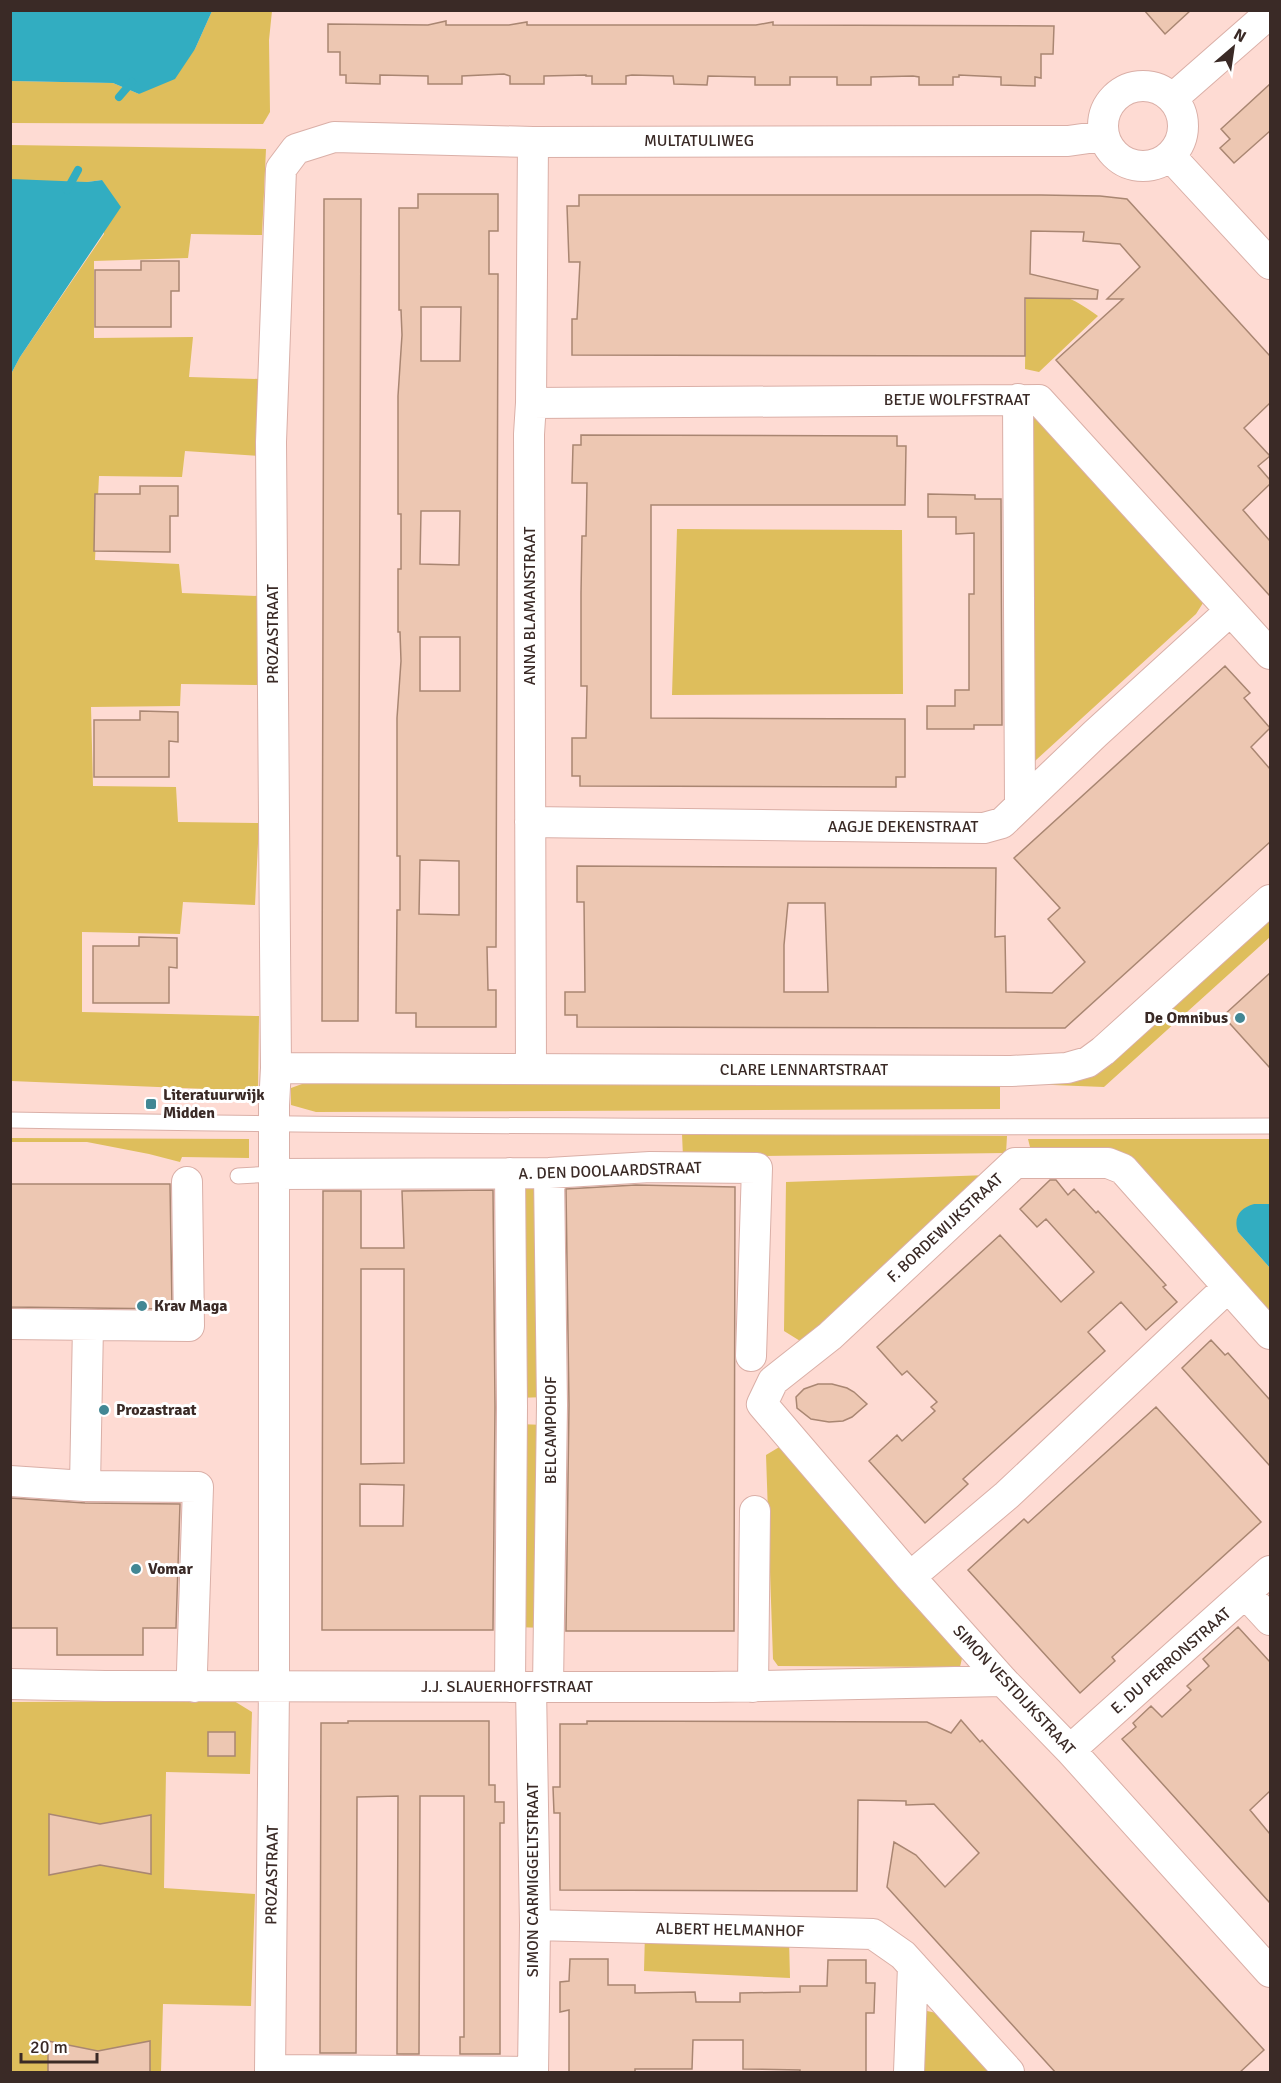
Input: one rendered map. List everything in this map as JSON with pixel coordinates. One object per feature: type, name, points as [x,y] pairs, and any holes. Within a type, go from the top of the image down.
[{"type":"street","points":[[1173,98],[1270,13]]},
{"type":"street","points":[[1134,87],[1155,87],[1173,98],[1183,117],[1183,139],[1171,157],[1152,166],[1131,166],[1113,154],[1104,136],[1104,114],[1115,96],[1134,87]]},
{"type":"street","name":"MULTATULIWEG","points":[[296,149],[334,137],[533,142],[1068,141],[1104,136]]},
{"type":"street","name":"ANNA BLAMANSTRAAT","points":[[531,1069],[529,434],[533,142]]},
{"type":"street","name":"PROZASTRAAT","points":[[270,2071],[276,1068],[271,442],[281,169],[296,149]]},
{"type":"street","points":[[1171,157],[1270,264]]},
{"type":"street","points":[[1018,399],[1020,805]]},
{"type":"street","name":"BETJE WOLFFSTRAAT","points":[[531,403],[1039,400],[1270,654]]},
{"type":"street","name":"AAGJE DEKENSTRAAT","points":[[530,822],[984,828],[1002,823],[1230,611]]},
{"type":"street","name":"CLARE LENNARTSTRAAT","points":[[276,1068],[1011,1071],[1067,1068],[1088,1062],[1103,1051],[1270,900]]},
{"type":"street","name":"F. BORDEWIJKSTRAAT","points":[[762,1404],[773,1381],[830,1336],[1015,1163],[1108,1163],[1123,1168],[1270,1334]]},
{"type":"street","name":"A. DEN DOOLAARDSTRAAT","points":[[274,1174],[549,1173],[650,1167],[757,1168],[751,1356]]},
{"type":"street","points":[[510,1173],[512,1395],[530,1687]]},
{"type":"street","name":"BELCAMPOHOF","points":[[530,1687],[552,1405],[549,1173]]},
{"type":"street","points":[[10,1324],[189,1326],[188,1182]]},
{"type":"street","points":[[910,1578],[1006,1495],[1227,1288]]},
{"type":"street","points":[[85,1486],[88,1325]]},
{"type":"street","name":"SIMON VESTDIJKSTRAAT","points":[[762,1404],[910,1578],[1070,1750],[1270,1972]]},
{"type":"street","points":[[10,1480],[85,1486],[198,1487],[192,1671],[194,1687]]},
{"type":"street","points":[[753,1687],[755,1511]]},
{"type":"street","name":"E. DU PERRONSTRAAT","points":[[1070,1750],[1270,1571]]},
{"type":"street","points":[[1246,1594],[1270,1620]]},
{"type":"street","name":"J.J. SLAUERHOFFSTRAAT","points":[[10,1684],[194,1687],[753,1687],[1003,1680]]},
{"type":"street","name":"SIMON CARMIGGELTSTRAAT","points":[[530,1687],[535,1925],[533,2072]]},
{"type":"street","name":"ALBERT HELMANHOF","points":[[535,1925],[873,1934],[903,1955],[1009,2073]]},
{"type":"street","points":[[909,2073],[913,1966]]},
{"type":"street","points":[[270,2071],[533,2072]]},
{"type":"lane","points":[[10,1120],[816,1128],[1270,1126]]},
{"type":"lane","points":[[238,1176],[274,1174]]},
{"type":"shaded area","points":[[212,11],[272,11],[269,40],[270,112],[263,124],[11,123],[11,81],[113,83],[139,94],[195,49]]},
{"type":"shaded area","points":[[11,145],[266,149],[262,235],[191,234],[188,258],[94,261],[94,338],[193,337],[189,377],[260,379],[258,456],[185,451],[182,477],[99,476],[95,560],[179,564],[182,593],[258,596],[257,685],[181,684],[180,706],[91,707],[93,786],[176,787],[178,822],[259,823],[255,905],[183,902],[180,934],[82,932],[82,1012],[259,1016],[258,1091],[11,1081],[11,374],[20,357],[104,234],[102,180],[87,182],[11,181]]},
{"type":"shaded area","points":[[1026,292],[1065,297],[1098,316],[1039,372],[1025,369]]},
{"type":"shaded area","points":[[1033,412],[1203,603],[1196,614],[1024,771]]},
{"type":"shaded area","points":[[677,529],[902,530],[903,694],[672,695]]},
{"type":"shaded area","points":[[1270,914],[1270,937],[1104,1087],[1027,1084],[1082,1075]]},
{"type":"shaded area","points":[[1000,1079],[1000,1109],[316,1112],[291,1105],[291,1088],[313,1080]]},
{"type":"shaded area","points":[[682,1134],[1007,1136],[1006,1153],[683,1157]]},
{"type":"shaded area","points":[[11,1138],[249,1139],[249,1158],[182,1157],[180,1162],[87,1142],[11,1142]]},
{"type":"shaded area","points":[[1028,1139],[1270,1139],[1270,1204],[1254,1204],[1238,1232],[1270,1268],[1270,1316],[1131,1163],[1031,1151]]},
{"type":"shaded area","points":[[989,1175],[805,1344],[784,1331],[786,1182]]},
{"type":"shaded area","points":[[517,1186],[545,1186],[547,1397],[516,1398]]},
{"type":"shaded area","points":[[519,1424],[544,1425],[545,1628],[515,1627]]},
{"type":"shaded area","points":[[781,1446],[963,1654],[960,1667],[778,1666],[773,1659],[766,1455]]},
{"type":"shaded area","points":[[234,1701],[252,1712],[250,1774],[166,1772],[164,1888],[255,1894],[251,2006],[163,2004],[161,2072],[11,2072],[10,1702]]},
{"type":"shaded area","points":[[645,1932],[789,1939],[790,1978],[644,1971]]},
{"type":"shaded area","points":[[927,2011],[946,2015],[996,2072],[923,2072]]},
{"type":"water","points":[[11,10],[212,11],[195,49],[175,79],[139,94],[113,83],[11,81]]},
{"type":"water","points":[[11,179],[87,182],[102,180],[121,207],[20,357],[11,374]]},
{"type":"water","points":[[1254,1204],[1270,1204],[1270,1268],[1238,1232],[1236,1222],[1239,1214]]},
{"type":"building","points":[[1144,10],[1191,10],[1165,34]]},
{"type":"building","points":[[446,21],[446,25],[509,25],[527,22],[527,25],[756,25],[773,22],[773,25],[1054,26],[1053,54],[1041,54],[1041,78],[1035,77],[1035,86],[1001,85],[1001,77],[959,75],[959,77],[953,77],[953,85],[919,85],[919,77],[913,76],[871,77],[871,85],[837,85],[837,77],[790,77],[790,85],[755,85],[755,77],[708,76],[707,85],[674,84],[673,76],[632,75],[626,76],[626,84],[592,84],[592,76],[586,75],[544,76],[544,84],[510,84],[510,76],[504,74],[462,76],[462,84],[428,84],[428,76],[380,75],[380,84],[346,83],[346,75],[340,75],[340,52],[328,52],[328,24],[428,25]]},
{"type":"building","points":[[1270,84],[1270,131],[1234,163],[1220,148],[1230,139],[1221,129]]},
{"type":"building","points":[[418,194],[498,194],[498,231],[489,231],[489,274],[498,274],[496,947],[487,947],[488,990],[496,990],[496,1027],[416,1027],[416,1013],[396,1013],[397,910],[400,910],[400,856],[397,856],[397,718],[401,661],[400,632],[398,632],[401,514],[398,514],[398,396],[402,335],[401,310],[399,310],[399,208],[418,208]],"holes":[[[421,307],[461,307],[460,361],[421,361]],[[421,511],[460,511],[459,565],[420,564]],[[420,637],[460,637],[460,691],[420,691]],[[420,860],[459,861],[459,915],[419,914]]]},
{"type":"building","points":[[579,195],[1041,195],[1127,199],[1270,356],[1270,403],[1244,428],[1270,456],[1258,466],[1270,480],[1270,484],[1243,510],[1270,541],[1270,596],[1056,360],[1123,299],[1107,299],[1140,267],[1120,244],[1083,241],[1084,232],[1031,231],[1030,274],[1098,290],[1097,299],[1025,298],[1025,356],[572,355],[572,319],[577,319],[580,262],[569,262],[567,206],[579,206]]},
{"type":"building","points":[[324,199],[361,199],[358,1021],[322,1021]]},
{"type":"building","points":[[141,261],[179,261],[179,291],[171,291],[171,327],[95,327],[95,270],[141,270]]},
{"type":"building","points":[[581,435],[897,436],[897,446],[906,446],[905,505],[651,505],[651,718],[905,719],[905,777],[896,777],[896,787],[580,786],[580,776],[572,776],[572,738],[586,738],[587,686],[581,686],[581,593],[582,536],[586,536],[587,483],[572,483],[573,445],[581,445]]},
{"type":"building","points":[[140,486],[178,486],[178,516],[170,516],[170,552],[94,551],[95,494],[140,494]]},
{"type":"building","points":[[928,494],[975,495],[975,499],[1001,499],[1002,725],[974,725],[974,729],[927,729],[927,706],[955,706],[955,690],[969,690],[969,594],[974,594],[974,533],[956,534],[956,517],[928,517]]},
{"type":"building","points":[[1225,666],[1250,693],[1244,698],[1270,728],[1251,747],[1270,769],[1270,842],[1065,1028],[577,1027],[577,1015],[565,1015],[565,992],[585,992],[584,902],[577,902],[577,866],[996,868],[995,937],[1005,936],[1006,992],[1052,993],[1085,962],[1048,919],[1060,908],[1014,858]],"holes":[[[788,903],[825,903],[828,992],[784,992],[784,945]]]},
{"type":"building","points":[[140,711],[178,712],[178,742],[169,741],[169,777],[94,777],[94,720],[140,720]]},
{"type":"building","points":[[139,937],[177,938],[177,968],[169,967],[169,1003],[93,1003],[93,946],[139,946]]},
{"type":"building","points":[[1270,973],[1270,1068],[1223,1016]]},
{"type":"building","points":[[1050,1180],[1056,1180],[1068,1195],[1074,1189],[1096,1213],[1098,1211],[1166,1285],[1163,1287],[1177,1302],[1146,1330],[1121,1302],[1088,1332],[1105,1351],[963,1479],[968,1484],[925,1523],[869,1461],[897,1435],[902,1441],[935,1411],[931,1407],[937,1402],[907,1371],[902,1375],[877,1347],[1000,1235],[1061,1302],[1094,1272],[1046,1219],[1037,1227],[1020,1209]]},
{"type":"building","points":[[10,1184],[170,1184],[172,1309],[10,1307]]},
{"type":"building","points":[[636,1185],[735,1187],[734,1631],[566,1631],[569,1405],[566,1189]]},
{"type":"building","points":[[493,1190],[495,1407],[493,1630],[322,1630],[323,1191],[361,1191],[361,1248],[404,1248],[402,1191]],"holes":[[[361,1269],[404,1269],[404,1463],[361,1464]],[[360,1484],[404,1485],[403,1526],[360,1526]]]},
{"type":"building","points":[[1211,1340],[1225,1355],[1228,1353],[1270,1400],[1270,1466],[1182,1368]]},
{"type":"building","points":[[818,1384],[832,1384],[847,1388],[867,1404],[852,1417],[843,1421],[829,1422],[811,1419],[797,1408],[796,1397],[804,1389]]},
{"type":"building","points":[[1156,1407],[1261,1522],[1112,1657],[1115,1661],[1080,1693],[968,1570],[1024,1519],[1028,1523]]},
{"type":"building","points":[[10,1498],[85,1503],[180,1504],[176,1628],[143,1628],[143,1655],[57,1655],[57,1628],[10,1628]]},
{"type":"building","points":[[1238,1627],[1270,1662],[1270,1791],[1250,1810],[1270,1834],[1270,1903],[1122,1739],[1136,1727],[1133,1723],[1151,1706],[1162,1717],[1191,1690],[1187,1686],[1209,1666],[1203,1659]]},
{"type":"building","points":[[961,1720],[980,1742],[982,1740],[1264,2050],[1239,2073],[1056,2073],[887,1887],[894,1842],[916,1855],[945,1887],[979,1853],[934,1804],[906,1805],[906,1801],[858,1800],[857,1891],[560,1890],[560,1813],[554,1813],[553,1787],[560,1787],[560,1724],[587,1724],[587,1721],[927,1722],[951,1733]]},
{"type":"building","points":[[348,1721],[489,1721],[489,1785],[495,1785],[495,1802],[504,1802],[504,1823],[500,1823],[500,2054],[460,2054],[460,2037],[464,2037],[464,1796],[420,1796],[419,2054],[397,2054],[398,1796],[357,1797],[356,2053],[320,2053],[321,1723],[348,1723]]},
{"type":"building","points":[[208,1732],[235,1732],[235,1756],[208,1756]]},
{"type":"building","points":[[49,1814],[100,1824],[151,1815],[151,1874],[100,1865],[49,1875]]},
{"type":"building","points":[[570,1959],[608,1959],[608,1985],[635,1985],[635,1993],[695,1992],[696,2002],[740,2002],[740,1993],[800,1992],[800,1986],[827,1986],[828,1960],[866,1960],[866,1983],[875,1983],[874,2013],[866,2013],[866,2073],[800,2073],[800,2070],[743,2069],[743,2040],[693,2040],[692,2069],[635,2069],[635,2073],[569,2073],[569,2010],[560,2012],[560,1982],[569,1981]]},
{"type":"building","points":[[48,2041],[98,2051],[150,2041],[150,2073],[48,2073]]},
{"type":"waterway","points":[[119,97],[132,82]]},
{"type":"waterway","points":[[67,190],[78,170]]},
{"type":"place","name":"De Omnibus","points":[[1240,1018]]},
{"type":"place","name":"Literatuurwijk Midden","points":[[151,1104]]},
{"type":"place","name":"Krav Maga","points":[[142,1306]]},
{"type":"place","name":"Prozastraat","points":[[104,1410]]},
{"type":"place","name":"Vomar","points":[[136,1569]]}]
